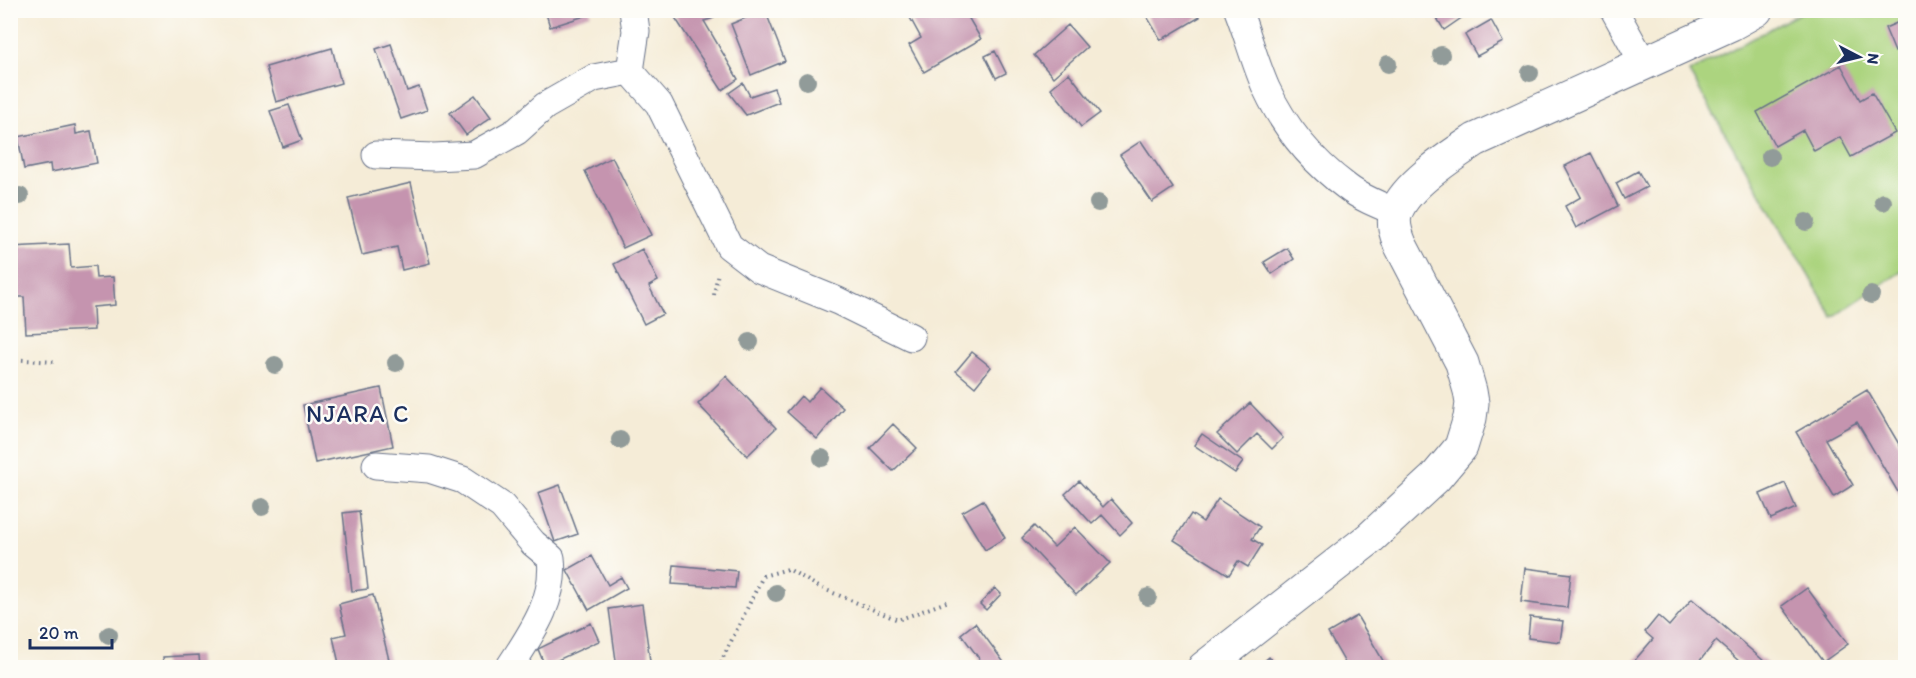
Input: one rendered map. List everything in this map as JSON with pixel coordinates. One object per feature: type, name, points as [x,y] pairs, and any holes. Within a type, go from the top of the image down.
[{"type":"main road","points":[[1204,668],[1369,539],[1435,478],[1461,447],[1472,403],[1462,363],[1400,244],[1395,229],[1396,212],[1410,191],[1442,162],[1475,140],[1644,64],[1756,10]]},
{"type":"street","points":[[1238,10],[1265,86],[1277,111],[1295,137],[1347,188],[1396,212]]},
{"type":"street","points":[[1614,10],[1644,64]]},
{"type":"street","points":[[633,11],[636,31],[630,71],[659,104],[729,246],[759,269],[838,301],[911,337]]},
{"type":"street","points":[[376,155],[434,157],[474,155],[517,131],[545,106],[594,78],[630,71]]},
{"type":"street","points":[[376,465],[429,469],[463,480],[502,506],[532,543],[552,558],[552,577],[545,607],[509,668]]},
{"type":"path","points":[[10,359],[54,362]]},
{"type":"path","points":[[718,668],[763,576],[788,569],[819,587],[898,620],[949,601]]},
{"type":"green space","points":[[1804,11],[1905,11],[1905,269],[1833,317],[1689,72]]},
{"type":"building","points":[[545,10],[590,10],[591,14],[550,27]]},
{"type":"building","points":[[685,10],[710,10],[714,18],[704,21],[738,79],[722,90],[674,16]]},
{"type":"building","points":[[765,10],[785,61],[751,75],[731,24]]},
{"type":"building","points":[[914,10],[964,10],[981,39],[924,72],[909,45],[921,38],[908,14]]},
{"type":"building","points":[[1153,10],[1196,10],[1200,17],[1161,40],[1146,15]]},
{"type":"building","points":[[1432,10],[1473,10],[1444,30]]},
{"type":"building","points":[[1906,19],[1906,48],[1895,52],[1885,28]]},
{"type":"building","points":[[1491,20],[1503,42],[1477,56],[1465,35]]},
{"type":"building","points":[[1068,25],[1087,47],[1053,77],[1034,55]]},
{"type":"building","points":[[391,44],[407,91],[419,87],[427,110],[401,119],[376,49]]},
{"type":"building","points":[[332,48],[341,83],[276,102],[266,67]]},
{"type":"building","points":[[995,51],[1006,73],[996,78],[985,56]]},
{"type":"building","points":[[1841,65],[1860,100],[1872,93],[1895,133],[1851,157],[1840,137],[1814,151],[1803,130],[1775,146],[1757,112]]},
{"type":"building","points":[[1069,73],[1100,113],[1081,127],[1051,88]]},
{"type":"building","points":[[743,83],[750,96],[774,88],[779,102],[746,115],[729,93]]},
{"type":"building","points":[[475,95],[491,117],[466,135],[450,113]]},
{"type":"building","points":[[289,105],[302,140],[283,147],[270,111]]},
{"type":"building","points":[[75,125],[76,134],[91,131],[97,163],[51,172],[50,164],[24,169],[18,137]]},
{"type":"building","points":[[1141,141],[1173,188],[1152,202],[1120,155]]},
{"type":"building","points":[[1591,153],[1618,206],[1576,228],[1565,206],[1581,197],[1565,166]]},
{"type":"building","points":[[612,157],[651,235],[623,248],[585,171]]},
{"type":"building","points":[[1638,171],[1647,187],[1624,199],[1616,183]]},
{"type":"building","points":[[411,183],[430,263],[402,270],[397,247],[362,255],[348,198]]},
{"type":"building","points":[[69,244],[71,268],[95,266],[96,278],[113,277],[115,305],[93,307],[94,330],[26,333],[24,297],[10,297],[10,280],[12,280],[10,247]]},
{"type":"building","points":[[1287,248],[1294,259],[1272,274],[1264,262]]},
{"type":"building","points":[[642,249],[658,281],[649,286],[663,314],[644,324],[614,264]]},
{"type":"building","points":[[972,352],[991,367],[975,387],[956,371]]},
{"type":"building","points":[[726,376],[776,428],[747,456],[698,404]]},
{"type":"building","points":[[820,387],[843,408],[817,439],[787,412],[801,396],[807,402]]},
{"type":"building","points":[[381,388],[393,446],[315,463],[303,405]]},
{"type":"building","points":[[1867,390],[1906,456],[1906,497],[1902,499],[1857,422],[1826,439],[1853,485],[1834,497],[1796,432]]},
{"type":"building","points":[[1250,403],[1283,438],[1272,449],[1257,434],[1237,454],[1217,434]]},
{"type":"building","points":[[893,424],[917,448],[893,471],[870,448]]},
{"type":"building","points":[[1202,434],[1243,462],[1235,473],[1194,445]]},
{"type":"building","points":[[1079,481],[1103,507],[1111,499],[1132,523],[1120,535],[1102,515],[1092,524],[1065,494]]},
{"type":"building","points":[[1785,483],[1796,508],[1771,519],[1760,494]]},
{"type":"building","points":[[560,485],[578,534],[555,542],[538,493]]},
{"type":"building","points":[[1218,499],[1260,527],[1252,539],[1262,545],[1248,567],[1238,561],[1229,575],[1174,540],[1191,514],[1203,522]]},
{"type":"building","points":[[983,500],[1005,538],[985,550],[962,512]]},
{"type":"building","points":[[359,511],[368,589],[352,591],[343,513]]},
{"type":"building","points":[[1034,526],[1054,547],[1075,527],[1110,563],[1076,595],[1022,538]]},
{"type":"building","points":[[592,556],[608,585],[621,577],[627,588],[589,610],[567,570]]},
{"type":"building","points":[[674,565],[737,571],[735,588],[672,584]]},
{"type":"building","points":[[1525,568],[1571,574],[1567,608],[1521,602]]},
{"type":"building","points":[[995,588],[1001,594],[986,610],[980,604]]},
{"type":"building","points":[[1807,588],[1848,644],[1823,662],[1782,606]]},
{"type":"building","points":[[373,595],[391,668],[340,668],[333,637],[346,634],[339,604]]},
{"type":"building","points":[[1692,599],[1772,668],[1747,668],[1716,641],[1698,663],[1703,668],[1644,668],[1635,660],[1653,639],[1645,632],[1658,616],[1669,626]]},
{"type":"building","points":[[642,604],[651,668],[617,668],[609,609]]},
{"type":"building","points":[[1357,616],[1385,664],[1379,668],[1348,668],[1328,633]]},
{"type":"building","points":[[1530,617],[1563,621],[1560,642],[1528,638]]},
{"type":"building","points":[[591,623],[599,641],[545,666],[538,649]]},
{"type":"building","points":[[975,623],[1008,668],[986,668],[961,634]]},
{"type":"building","points":[[199,655],[200,668],[164,668],[163,657]]},
{"type":"building","points":[[1269,657],[1277,668],[1256,668]]},
{"type":"district","name":"NJARA C","points":[[358,414]]}]
